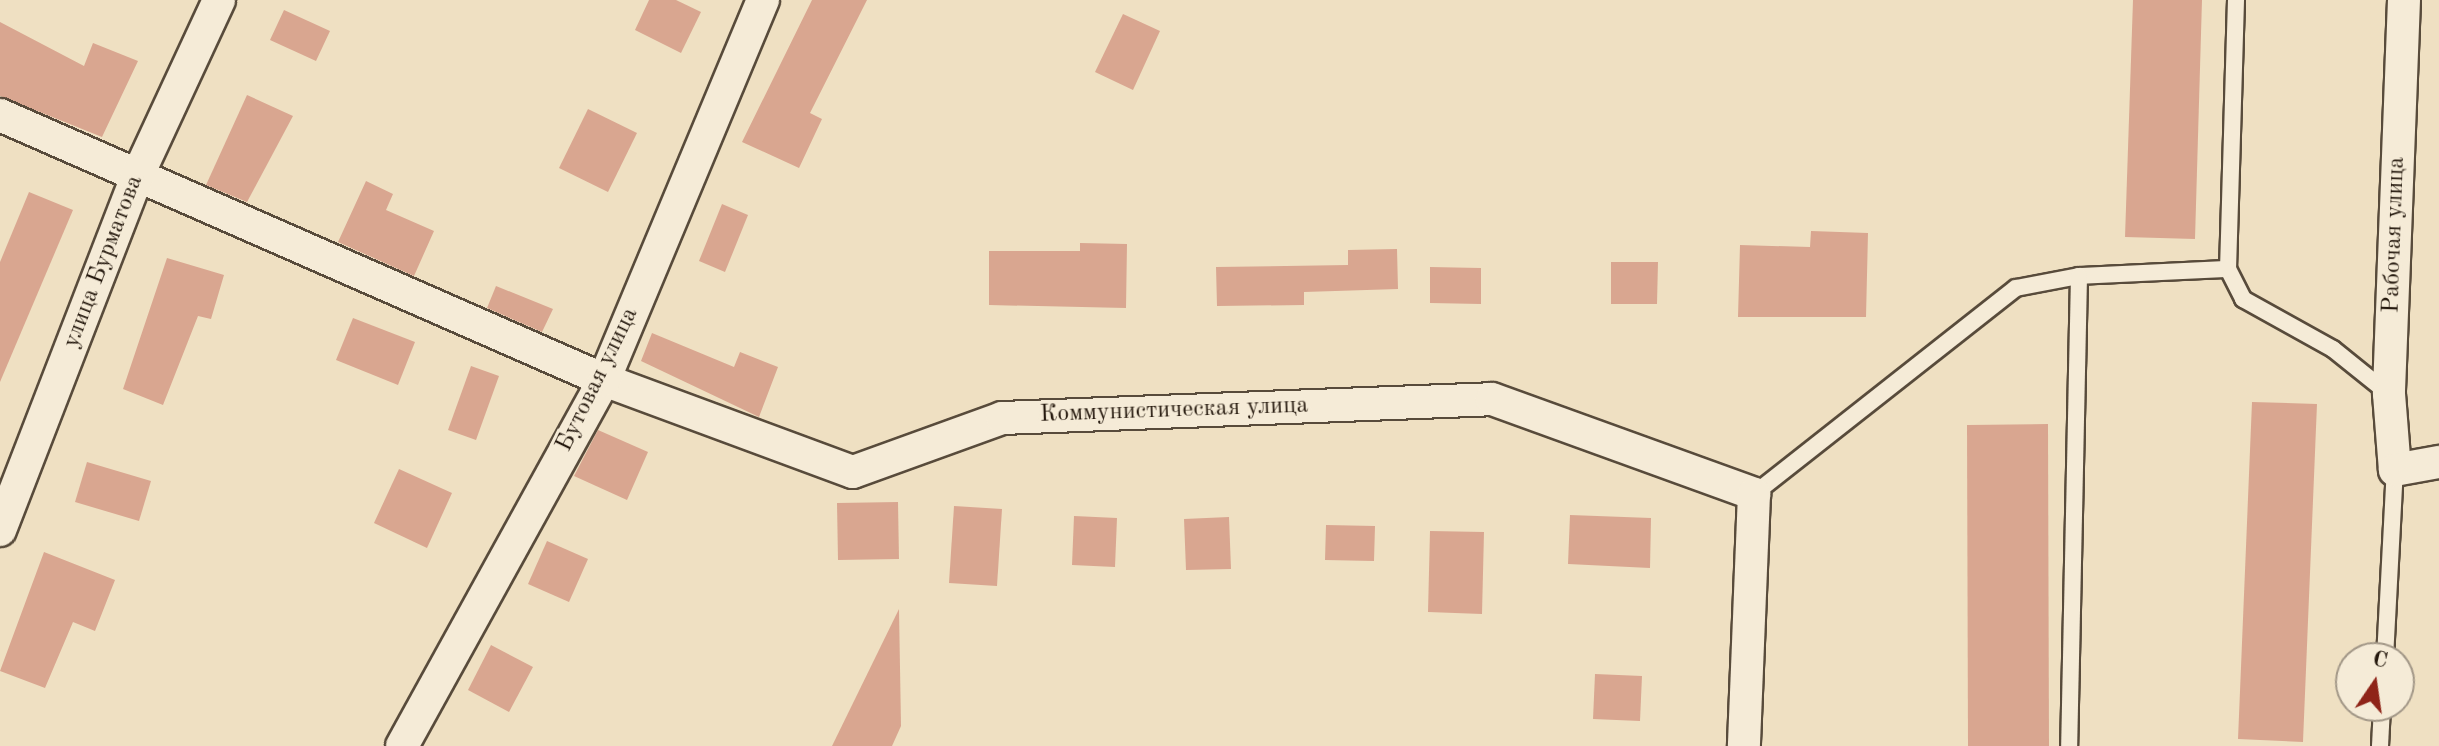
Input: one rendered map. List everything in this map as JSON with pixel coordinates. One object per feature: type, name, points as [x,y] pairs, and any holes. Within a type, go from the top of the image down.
[{"type":"street","name":"улица Бурматова","points":[[0,530],[136,179],[219,0]]},
{"type":"street","name":"Бутовая улица","points":[[402,746],[604,380],[763,0]]},
{"type":"street","name":"Рабочая улица","points":[[2395,470],[2389,394],[2404,0]]},
{"type":"street","name":"Коммунистическая улица","points":[[0,115],[136,179],[604,380],[853,472],[1002,418],[1492,399],[1754,494]]},
{"type":"street","points":[[2395,470],[2439,462]]},
{"type":"street","points":[[1744,746],[1754,494]]},
{"type":"lane","points":[[2236,0],[2228,269],[2243,299],[2333,349],[2389,394]]},
{"type":"lane","points":[[1754,494],[2016,288],[2079,276],[2228,269]]},
{"type":"lane","points":[[2069,746],[2079,276]]},
{"type":"lane","points":[[2386,642],[2395,470]]},
{"type":"lane","points":[[2380,746],[2381,722]]},
{"type":"building","points":[[649,0],[676,0],[701,12],[681,53],[635,30]]},
{"type":"building","points":[[812,0],[867,0],[810,113],[822,119],[799,168],[742,142]]},
{"type":"building","points":[[2133,0],[2202,0],[2195,239],[2125,237]]},
{"type":"building","points":[[284,10],[330,31],[316,61],[270,40]]},
{"type":"building","points":[[1123,14],[1160,31],[1133,90],[1095,72]]},
{"type":"building","points":[[0,22],[84,66],[93,43],[138,61],[102,137],[0,96]]},
{"type":"building","points":[[247,95],[293,116],[247,202],[206,185]]},
{"type":"building","points":[[588,109],[637,133],[608,192],[559,168]]},
{"type":"building","points":[[366,181],[393,194],[386,210],[434,231],[414,276],[338,242]]},
{"type":"building","points":[[29,192],[73,210],[0,382],[0,262]]},
{"type":"building","points":[[722,204],[748,215],[725,272],[699,261]]},
{"type":"building","points":[[1811,231],[1868,233],[1866,317],[1738,317],[1740,245],[1810,247]]},
{"type":"building","points":[[1080,243],[1127,244],[1126,308],[989,305],[989,251],[1080,251]]},
{"type":"building","points":[[1397,249],[1398,289],[1304,292],[1304,305],[1217,306],[1216,267],[1348,265],[1348,250]]},
{"type":"building","points":[[167,258],[224,275],[211,319],[198,316],[163,405],[123,389]]},
{"type":"building","points":[[1611,262],[1658,262],[1657,304],[1611,304]]},
{"type":"building","points":[[1430,267],[1481,268],[1481,304],[1430,303]]},
{"type":"building","points":[[496,286],[553,309],[542,332],[487,308]]},
{"type":"building","points":[[353,318],[415,342],[398,385],[336,360]]},
{"type":"building","points":[[652,333],[734,367],[740,352],[778,367],[759,417],[641,361]]},
{"type":"building","points":[[471,366],[499,376],[476,440],[448,430]]},
{"type":"building","points":[[2252,402],[2317,404],[2303,742],[2238,739]]},
{"type":"building","points":[[2048,424],[2049,746],[1968,746],[1967,425]]},
{"type":"building","points":[[598,430],[648,452],[627,500],[574,476]]},
{"type":"building","points":[[87,462],[151,481],[139,521],[75,502]]},
{"type":"building","points":[[399,469],[452,493],[427,548],[374,523]]},
{"type":"building","points":[[898,502],[899,559],[838,560],[837,503]]},
{"type":"building","points":[[954,506],[1002,509],[997,586],[949,583]]},
{"type":"building","points":[[1570,515],[1651,518],[1650,568],[1568,564]]},
{"type":"building","points":[[1074,516],[1117,518],[1115,567],[1072,565]]},
{"type":"building","points":[[1229,517],[1231,569],[1186,570],[1184,519]]},
{"type":"building","points":[[1326,525],[1375,526],[1374,561],[1325,560]]},
{"type":"building","points":[[1430,531],[1484,532],[1482,614],[1428,612]]},
{"type":"building","points":[[547,541],[588,559],[569,602],[528,584]]},
{"type":"building","points":[[44,552],[115,580],[95,631],[73,622],[45,688],[0,671]]},
{"type":"building","points":[[899,609],[901,726],[892,746],[832,746]]},
{"type":"building","points":[[491,645],[533,667],[509,712],[468,690]]},
{"type":"building","points":[[1595,674],[1642,676],[1640,721],[1593,719]]}]
